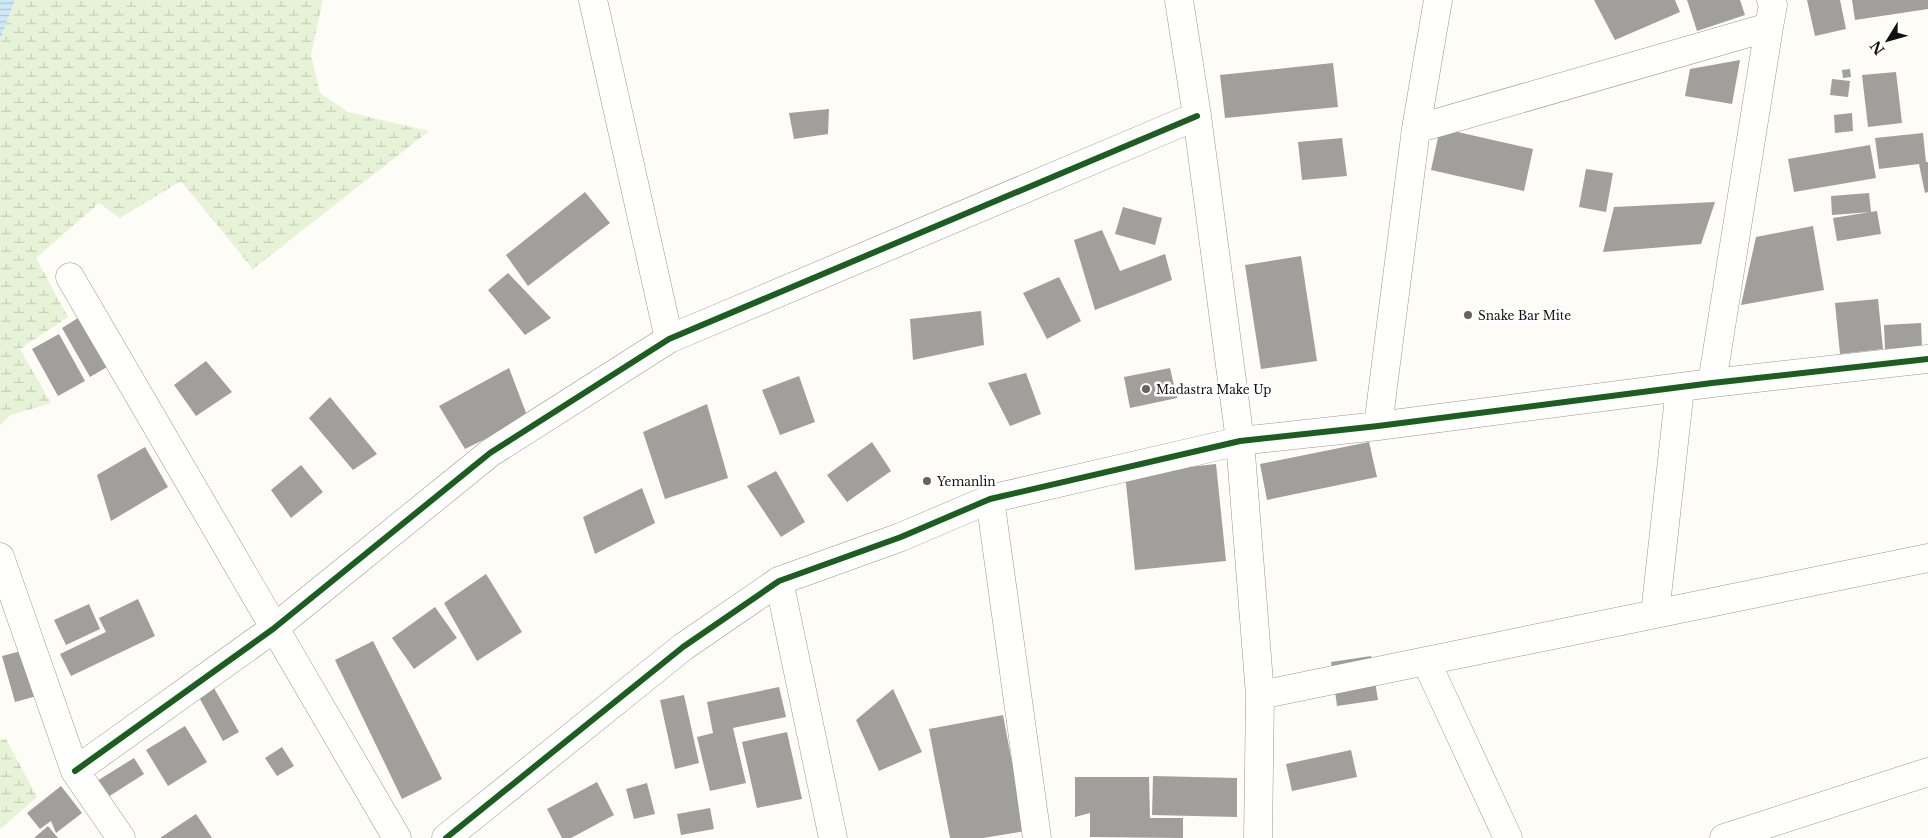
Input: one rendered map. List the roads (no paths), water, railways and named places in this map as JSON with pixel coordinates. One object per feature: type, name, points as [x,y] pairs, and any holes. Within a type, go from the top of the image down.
[{"type":"street","points":[[593,0],[669,339]]},
{"type":"street","points":[[1179,0],[1197,116],[1240,441],[1260,694],[1258,838]]},
{"type":"street","points":[[1378,426],[1416,129],[1438,0]]},
{"type":"street","points":[[1712,383],[1769,27],[1771,0]]},
{"type":"street","points":[[1416,129],[1769,27]]},
{"type":"street","points":[[75,771],[273,629],[490,453],[669,339],[1197,116]]},
{"type":"street","points":[[70,277],[273,629],[397,838]]},
{"type":"street","points":[[446,838],[683,647],[779,581],[900,537],[990,499],[1240,441],[1378,426],[1712,383],[1928,359]]},
{"type":"street","points":[[1655,614],[1680,388]]},
{"type":"street","points":[[990,499],[1037,838]]},
{"type":"street","points":[[0,557],[75,771],[121,838]]},
{"type":"street","points":[[1260,694],[1928,558]]},
{"type":"street","points":[[779,581],[833,838]]},
{"type":"street","points":[[1426,661],[1508,838]]},
{"type":"street","points":[[1724,838],[1928,772]]},
{"type":"water","points":[[0,0],[15,0],[0,40]]},
{"type":"place","name":"Snake Bar Mite","points":[[1468,315]]},
{"type":"place","name":"Madastra Make Up","points":[[1146,389]]},
{"type":"place","name":"Yemanlin","points":[[927,481]]}]
